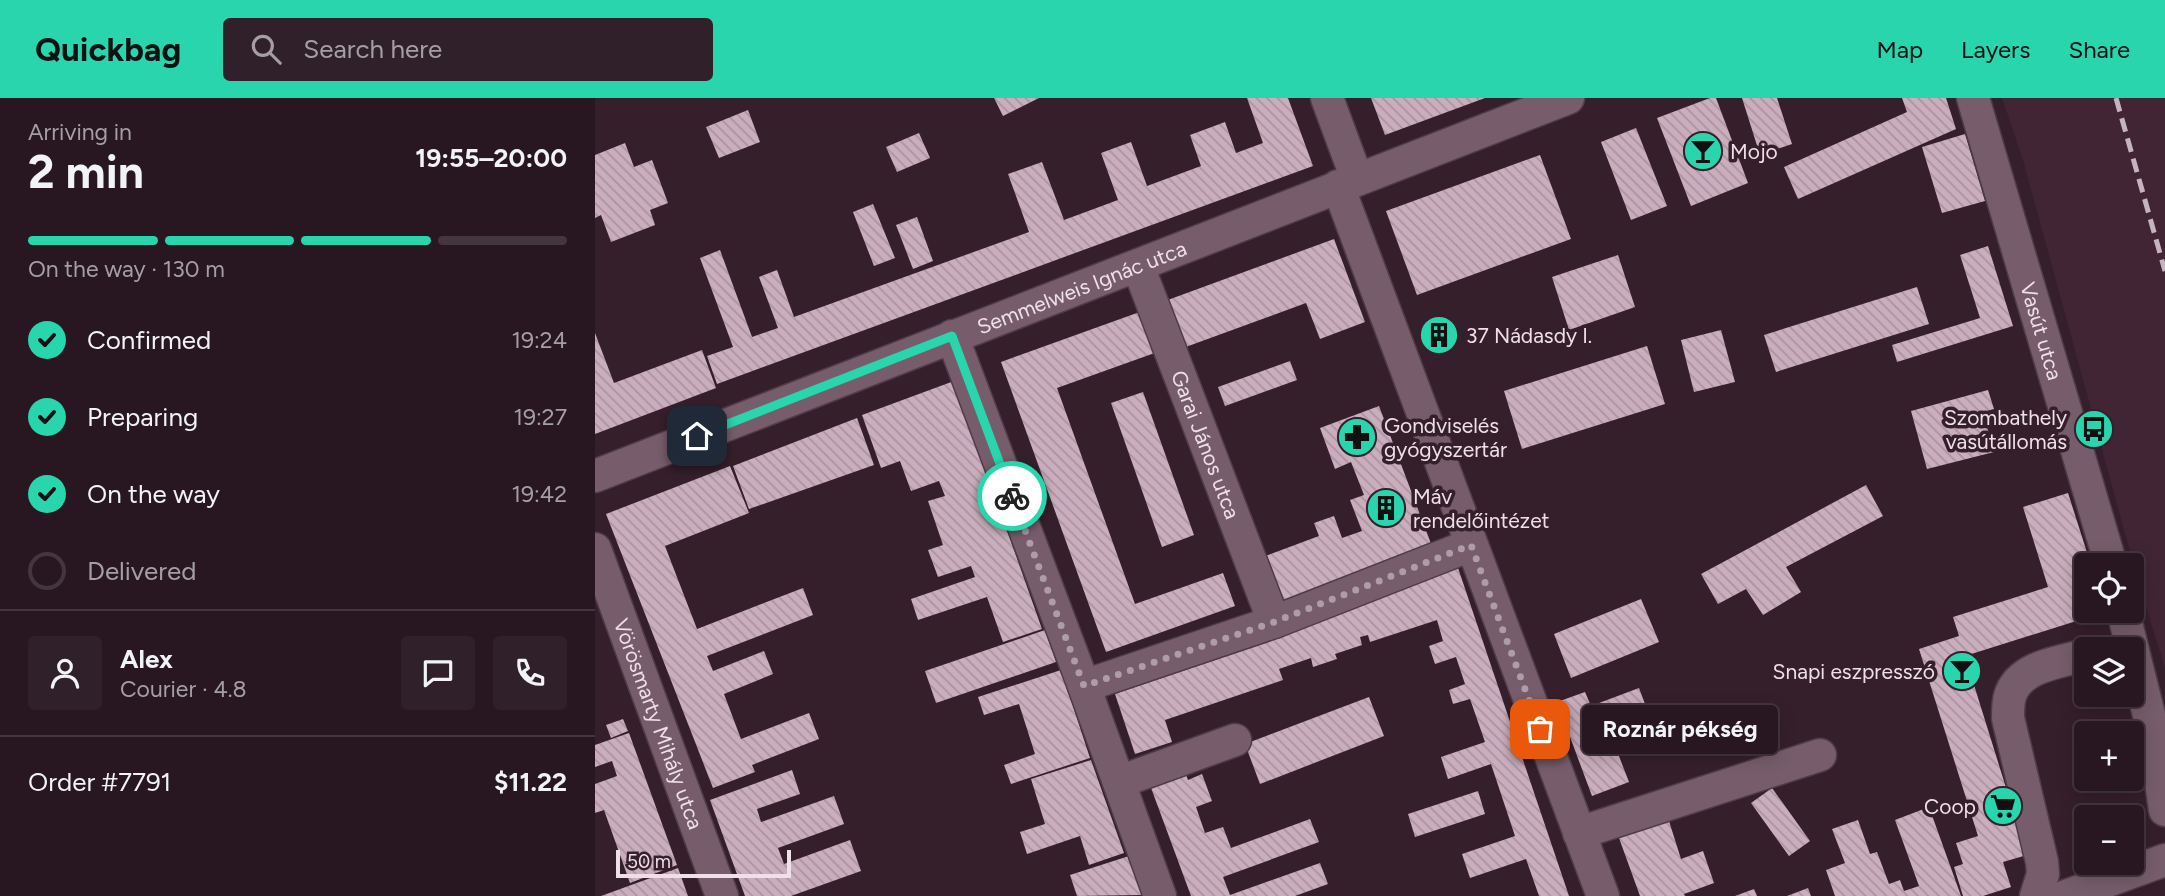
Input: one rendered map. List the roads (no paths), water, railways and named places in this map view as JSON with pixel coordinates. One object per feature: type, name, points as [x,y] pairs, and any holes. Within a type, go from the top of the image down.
[{"type":"street","points":[[1327,98],[1347,182],[1471,545],[1603,896]]},
{"type":"street","name":"Semmelweis Ignác utca","points":[[595,476],[1568,98]]},
{"type":"street","name":"Vasút utca","points":[[1973,98],[2107,553]]},
{"type":"street","name":"Garai János utca","points":[[1138,266],[1274,622]]},
{"type":"street","points":[[952,336],[1160,896]]},
{"type":"street","points":[[1084,686],[1274,622],[1471,545]]},
{"type":"street","name":"Vörösmarty Mihály utca","points":[[595,549],[722,896]]},
{"type":"street","points":[[2036,896],[2043,874],[2042,862],[2008,718],[2009,697],[2015,683],[2031,671],[2074,658]]},
{"type":"street","points":[[2142,707],[2155,739],[2165,810]]},
{"type":"street","points":[[1119,782],[1235,740]]},
{"type":"street","points":[[1579,834],[1820,755]]},
{"type":"street","points":[[2066,896],[2097,890],[2165,860]]},
{"type":"railway","points":[[2116,98],[2165,271]]},
{"type":"place","name":"Mojo","points":[[1703,151]]},
{"type":"place","name":"37 Nádasdy I.","points":[[1439,335]]},
{"type":"place","name":"Szombathely vasútállomás","points":[[2094,429]]},
{"type":"place","name":"Gondviselés gyógyszertár","points":[[1357,437]]},
{"type":"place","name":"Máv rendelőintézet","points":[[1386,508]]},
{"type":"place","name":"Snapi eszpresszó","points":[[1962,671]]},
{"type":"place","name":"Roznár pékség","points":[[1540,729]]},
{"type":"place","name":"Coop","points":[[2003,806]]}]
